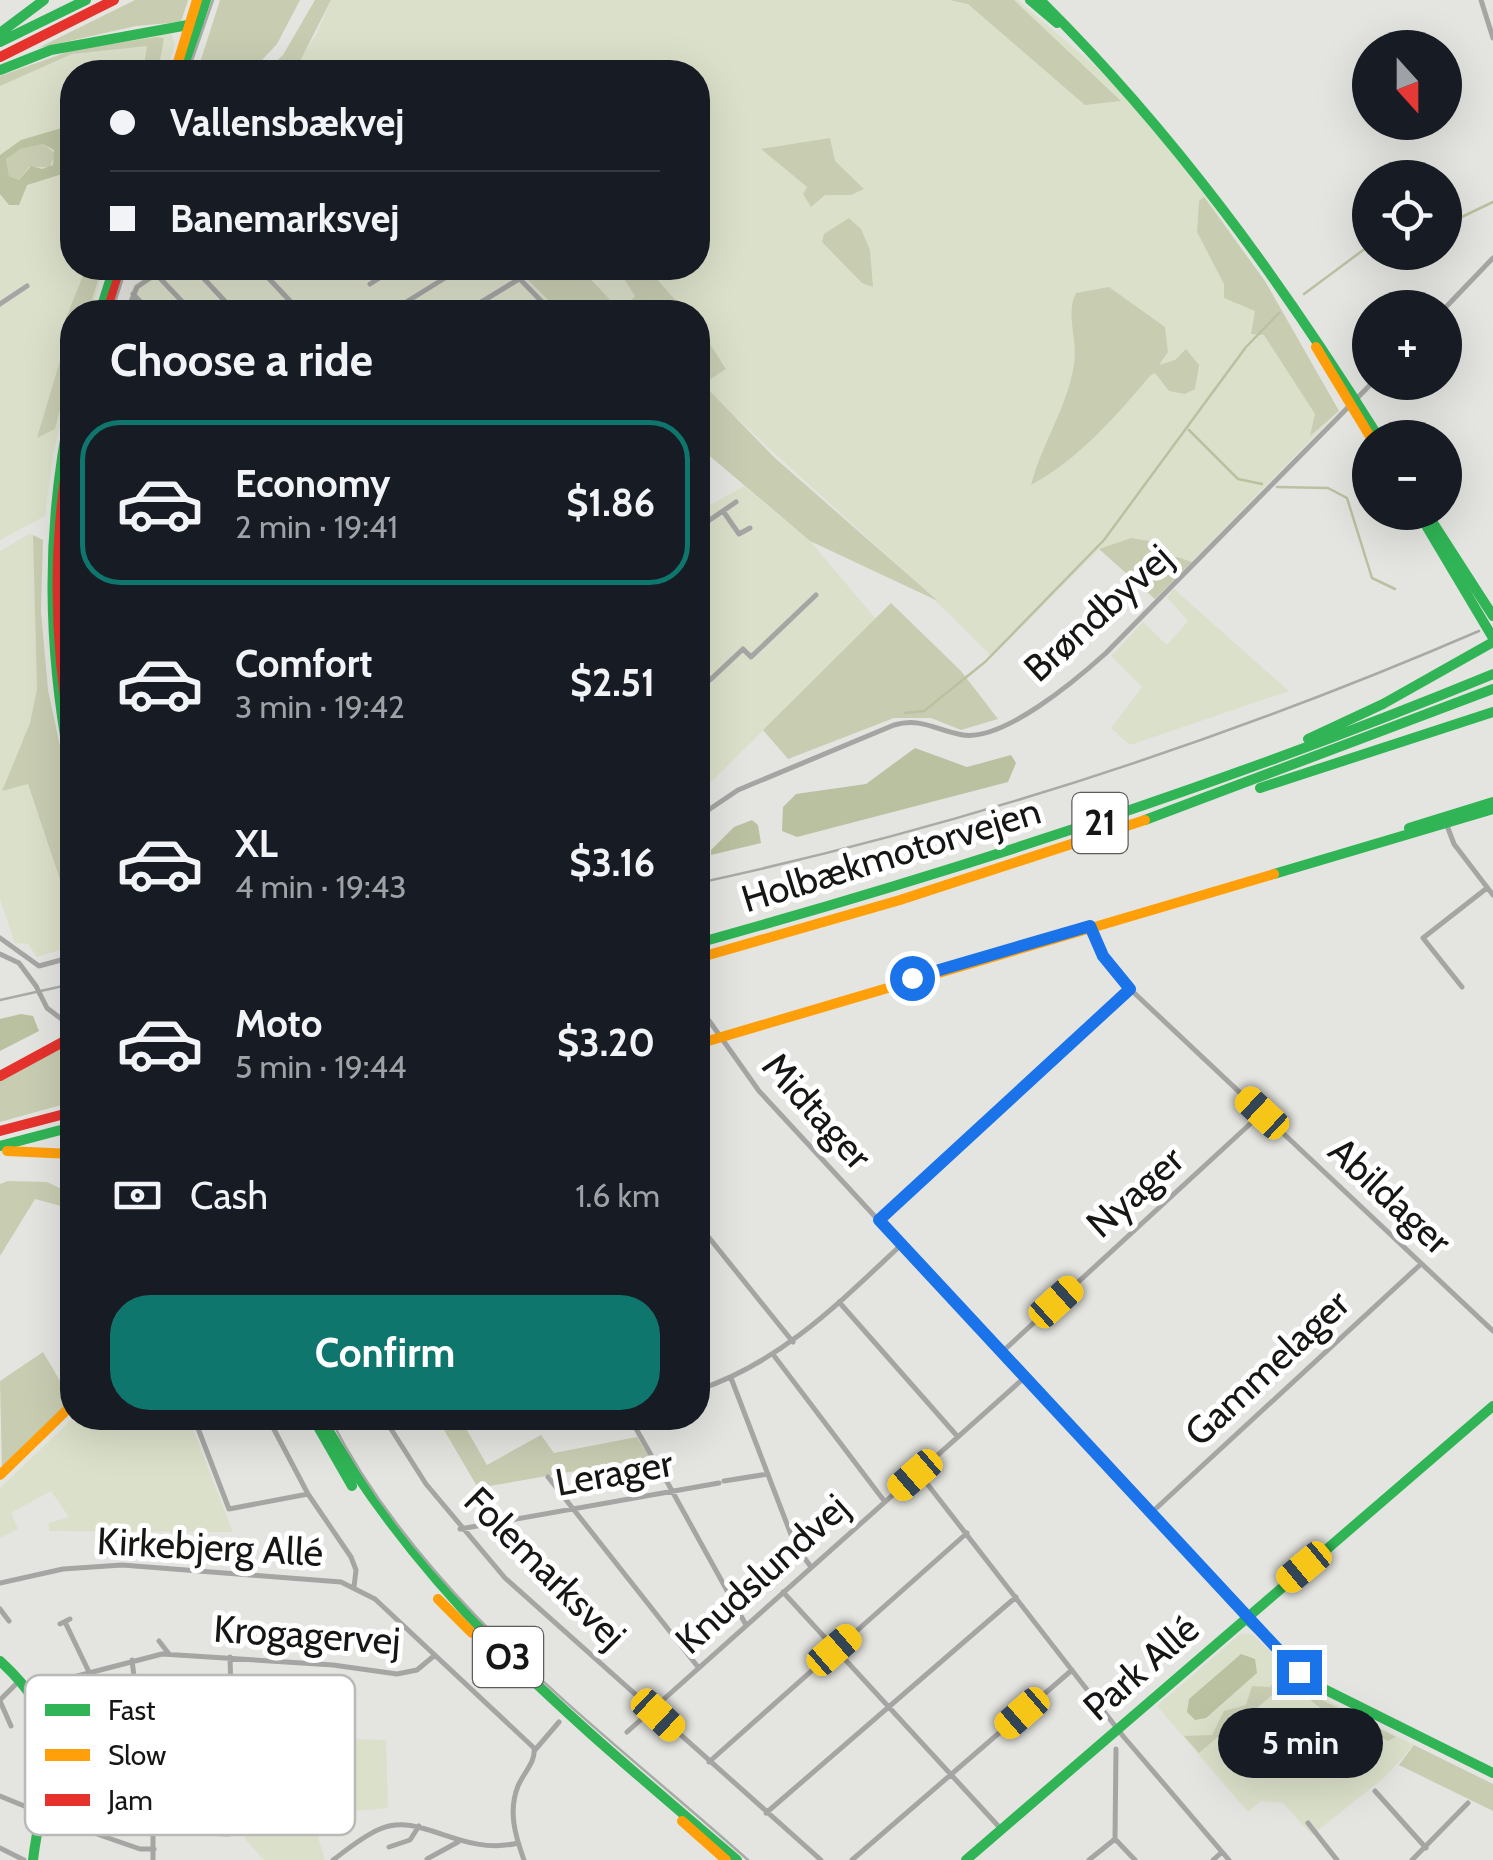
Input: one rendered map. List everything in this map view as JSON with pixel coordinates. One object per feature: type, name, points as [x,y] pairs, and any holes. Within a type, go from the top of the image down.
[{"type":"main road","points":[[0,33],[44,0]]},
{"type":"main road","points":[[0,42],[86,0]]},
{"type":"main road","points":[[0,57],[114,0]]},
{"type":"main road","points":[[186,60],[197,0]]},
{"type":"main road","points":[[180,60],[206,0]]},
{"type":"main road","points":[[1030,0],[1095,54]]},
{"type":"main road","points":[[1040,0],[1168,133],[1260,252],[1366,420]]},
{"type":"main road","points":[[0,70],[51,50],[194,25]]},
{"type":"main road","points":[[1353,402],[1362,420]]},
{"type":"main road","points":[[60,460],[49,573],[60,709]]},
{"type":"main road","points":[[1125,814],[1338,726],[1490,642],[1432,530]]},
{"type":"main road","points":[[1434,530],[1493,619]]},
{"type":"main road","points":[[60,543],[60,642]]},
{"type":"main road","points":[[1465,590],[1493,619]]},
{"type":"main road","name":"Holbækmotorvejen","points":[[710,940],[940,874],[1125,814],[1493,674]]},
{"type":"main road","name":"Holbækmotorvejen","points":[[710,954],[1045,856],[1176,812],[1493,689]]},
{"type":"main road","points":[[1176,812],[1493,712]]},
{"type":"main road","points":[[710,1039],[1445,820],[1493,802]]},
{"type":"main road","points":[[1445,820],[1493,809]]},
{"type":"main road","points":[[0,1076],[60,1044]]},
{"type":"main road","points":[[0,1131],[60,1115]]},
{"type":"main road","points":[[0,1150],[60,1131]]},
{"type":"main road","points":[[0,1150],[28,1148],[60,1152]]},
{"type":"main road","name":"Park Allé","points":[[966,1860],[1493,1406]]},
{"type":"main road","points":[[0,1475],[60,1417]]},
{"type":"main road","name":"O3","points":[[320,1430],[360,1498],[436,1596],[726,1860]]},
{"type":"main road","name":"O3","points":[[328,1430],[382,1519],[441,1591],[736,1860]]},
{"type":"main road","points":[[1245,1617],[1318,1686],[1493,1773]]},
{"type":"main road","points":[[0,1660],[25,1681]]},
{"type":"main road","points":[[30,1860],[37,1835]]},
{"type":"street","points":[[1481,0],[1493,38]]},
{"type":"street","points":[[1462,290],[1493,258]]},
{"type":"street","points":[[131,300],[149,280]]},
{"type":"street","points":[[162,280],[181,300]]},
{"type":"street","points":[[205,280],[223,300]]},
{"type":"street","points":[[270,280],[289,300]]},
{"type":"street","points":[[370,284],[376,280]]},
{"type":"street","points":[[408,300],[441,280]]},
{"type":"street","points":[[484,300],[516,280]]},
{"type":"street","points":[[521,280],[540,300]]},
{"type":"street","points":[[0,304],[27,286]]},
{"type":"street","points":[[133,294],[139,300]]},
{"type":"street","name":"Brøndbyvej","points":[[710,809],[735,791],[894,724],[928,722],[976,735],[996,730],[1022,714],[1106,654],[1353,402]]},
{"type":"street","points":[[710,520],[736,502]]},
{"type":"street","points":[[723,511],[740,534],[750,528]]},
{"type":"street","points":[[710,680],[743,649],[751,657],[816,594]]},
{"type":"street","points":[[1445,820],[1454,844],[1493,895]]},
{"type":"street","points":[[1462,987],[1423,938],[1487,888]]},
{"type":"street","name":"Abildager","points":[[1090,926],[1103,956],[1130,989],[1493,1331]]},
{"type":"street","points":[[0,938],[39,966],[60,960]]},
{"type":"street","points":[[0,954],[20,963],[47,1008],[60,1018]]},
{"type":"street","points":[[879,1220],[1130,989]]},
{"type":"street","points":[[710,1026],[716,1036]]},
{"type":"street","name":"Midtager","points":[[716,1036],[759,1091],[1245,1617]]},
{"type":"street","name":"Nyager","points":[[1001,1352],[1262,1113]]},
{"type":"street","points":[[710,1239],[793,1342]]},
{"type":"street","points":[[710,1386],[774,1356],[793,1342],[901,1245]]},
{"type":"street","name":"Gammelager","points":[[1150,1514],[1422,1264]]},
{"type":"street","points":[[839,1302],[958,1437]]},
{"type":"street","points":[[774,1356],[885,1502]]},
{"type":"street","points":[[732,1378],[794,1545],[811,1567]]},
{"type":"street","name":"Knudslundvej","points":[[627,1732],[1024,1378]]},
{"type":"street","points":[[199,1430],[229,1509],[308,1494]]},
{"type":"street","points":[[274,1430],[308,1494],[351,1557],[356,1570],[354,1587]]},
{"type":"street","name":"Folemarksvej","points":[[392,1430],[460,1529],[505,1578],[821,1860]]},
{"type":"street","points":[[637,1430],[746,1625]]},
{"type":"street","points":[[918,1472],[1118,1728],[1228,1860]]},
{"type":"street","name":"Lerager","points":[[460,1529],[768,1474]]},
{"type":"street","points":[[548,1477],[698,1667]]},
{"type":"street","points":[[709,1762],[966,1534]]},
{"type":"street","name":"Kirkebjerg Allé","points":[[0,1583],[63,1568],[122,1565],[321,1578],[354,1587],[376,1599],[535,1750]]},
{"type":"street","points":[[783,1592],[1001,1830]]},
{"type":"street","points":[[766,1812],[1016,1598]]},
{"type":"street","points":[[0,1609],[9,1621]]},
{"type":"street","points":[[65,1622],[89,1672]]},
{"type":"street","name":"Krogagervej","points":[[159,1641],[169,1654]]},
{"type":"street","name":"Krogagervej","points":[[78,1675],[169,1654],[398,1674],[417,1670],[436,1654]]},
{"type":"street","points":[[230,1657],[231,1675]]},
{"type":"street","points":[[132,1660],[134,1675]]},
{"type":"street","points":[[852,1860],[1072,1670]]},
{"type":"street","points":[[11,1726],[0,1701],[22,1678]]},
{"type":"street","points":[[524,1860],[518,1843],[514,1802],[535,1750],[559,1722]]},
{"type":"street","points":[[1116,1749],[1115,1838],[1135,1860]]},
{"type":"street","points":[[1375,1791],[1426,1848]]},
{"type":"street","points":[[0,1796],[25,1807]]},
{"type":"street","points":[[1412,1860],[1468,1803]]},
{"type":"street","points":[[1308,1824],[1338,1860]]},
{"type":"street","points":[[334,1860],[379,1829],[418,1826],[489,1851],[518,1843]]},
{"type":"street","points":[[389,1847],[414,1837],[418,1826]]},
{"type":"street","points":[[101,1835],[140,1849],[154,1848]]},
{"type":"street","points":[[153,1835],[153,1860]]},
{"type":"street","points":[[1090,1860],[1115,1838]]},
{"type":"street","points":[[426,1859],[458,1842]]},
{"type":"street","points":[[0,1848],[30,1860]]},
{"type":"street","points":[[1213,1860],[1222,1852]]},
{"type":"shaded area","points":[[135,0],[188,0],[181,22],[136,26],[38,48]]},
{"type":"shaded area","points":[[220,0],[300,0],[277,44],[262,60],[201,60]]},
{"type":"shaded area","points":[[315,0],[331,0],[301,60],[278,60]]},
{"type":"shaded area","points":[[331,0],[1018,0],[1114,84],[1186,170],[1266,288],[1339,411],[1155,599],[1099,549],[992,657],[710,392],[710,379],[726,369],[710,344],[710,300],[675,300],[658,280],[710,280],[710,60],[299,60],[316,35]]},
{"type":"shaded area","points":[[950,0],[1014,0],[1121,101],[1085,105],[968,4]]},
{"type":"shaded area","points":[[171,33],[175,44],[170,60],[60,60],[60,280],[100,280],[95,300],[60,300],[60,426],[45,516],[0,540],[0,76],[73,50]]},
{"type":"shaded area","points":[[164,38],[160,60],[145,60],[147,46],[72,54],[0,86],[0,76],[73,50]]},
{"type":"shaded area","points":[[60,128],[60,175],[27,185],[19,205],[9,205],[0,194],[0,155],[21,140]],"holes":[[[43,144],[54,150],[53,165],[42,169],[31,166],[19,180],[9,176],[6,159],[21,149]]]},
{"type":"shaded area","points":[[830,138],[835,161],[864,189],[851,195],[825,195],[811,207],[803,194],[807,187],[761,149]]},
{"type":"shaded area","points":[[43,144],[55,153],[50,167],[29,167],[19,180],[9,176],[6,159],[21,149]]},
{"type":"shaded area","points":[[1204,197],[1265,281],[1339,411],[1310,436],[1315,414],[1264,335],[1251,334],[1255,311],[1224,298],[1224,284],[1197,232],[1199,201]]},
{"type":"shaded area","points":[[849,218],[861,229],[870,250],[873,287],[862,283],[822,242],[824,234]]},
{"type":"shaded area","points":[[81,280],[98,280],[92,300],[73,300]]},
{"type":"shaded area","points":[[141,280],[528,280],[548,300],[129,300],[133,285]]},
{"type":"shaded area","points":[[528,280],[591,280],[610,300],[548,300]]},
{"type":"shaded area","points":[[591,280],[625,280],[635,296],[631,300],[610,300]]},
{"type":"shaded area","points":[[625,280],[658,280],[675,300],[631,300],[635,296]]},
{"type":"shaded area","points":[[1109,287],[1165,327],[1168,352],[1159,365],[1175,360],[1186,349],[1199,365],[1195,389],[1185,394],[1169,391],[1155,373],[1080,450],[1031,485],[1071,380],[1075,355],[1072,310],[1076,293]]},
{"type":"shaded area","points":[[710,344],[726,369],[710,379]]},
{"type":"shaded area","points":[[60,361],[60,410],[55,429],[37,438]]},
{"type":"shaded area","points":[[710,391],[775,458],[938,601],[810,541],[710,456]]},
{"type":"shaded area","points":[[744,486],[810,541],[876,619],[710,783],[710,505]]},
{"type":"shaded area","points":[[33,535],[37,689],[30,723],[3,790],[28,784],[60,880],[60,950],[37,957],[28,944],[15,943],[0,899],[0,551]]},
{"type":"shaded area","points":[[33,535],[43,540],[41,611],[48,690],[60,746],[60,880],[28,784],[2,791],[30,723],[37,689]]},
{"type":"shaded area","points":[[1131,538],[1150,541],[1165,560],[1177,557],[1192,562],[1155,599],[1099,549]]},
{"type":"shaded area","points":[[1174,589],[1289,691],[1130,745],[1111,728],[1142,687],[1111,656],[1143,622],[1167,645],[1188,621],[1167,597]]},
{"type":"shaded area","points":[[891,603],[961,671],[998,719],[961,730],[931,718],[894,718],[788,759],[763,730]]},
{"type":"shaded area","points":[[915,748],[967,767],[1011,755],[1016,763],[1008,782],[797,837],[782,831],[783,807],[796,794],[866,784]]},
{"type":"shaded area","points":[[752,820],[758,825],[761,843],[711,855],[711,850],[734,827]]},
{"type":"shaded area","points":[[21,1014],[33,1016],[39,1031],[0,1051],[0,1019]]},
{"type":"shaded area","points":[[60,1049],[60,1105],[0,1122],[0,1079]]},
{"type":"shaded area","points":[[47,1182],[60,1188],[60,1206],[35,1199],[0,1256],[0,1184]]},
{"type":"shaded area","points":[[43,1352],[60,1381],[60,1413],[2,1469],[0,1381]]},
{"type":"shaded area","points":[[60,1430],[194,1430],[233,1532],[49,1531],[49,1523],[69,1517],[51,1491],[11,1513],[18,1529],[0,1538],[0,1488]]},
{"type":"shaded area","points":[[444,1430],[467,1430],[487,1465],[541,1435],[554,1453],[637,1437],[650,1458],[478,1488]]},
{"type":"shaded area","points":[[1240,1634],[1252,1634],[1316,1694],[1414,1745],[1386,1776],[1312,1835],[1283,1803],[1261,1801],[1248,1812],[1157,1706]]},
{"type":"shaded area","points":[[1241,1654],[1255,1659],[1257,1673],[1206,1718],[1195,1720],[1187,1712],[1189,1699]]},
{"type":"shaded area","points":[[1282,1672],[1320,1699],[1396,1737],[1388,1741],[1343,1718],[1293,1751],[1285,1751],[1275,1747],[1242,1716],[1199,1753],[1184,1736],[1212,1735],[1224,1711],[1246,1705],[1252,1686],[1270,1687]],"holes":[[[1287,1682],[1323,1710],[1305,1741],[1292,1748],[1270,1741],[1249,1715]]]},
{"type":"shaded area","points":[[355,1739],[386,1740],[388,1808],[355,1811]]},
{"type":"shaded area","points":[[1414,1745],[1493,1784],[1493,1811],[1399,1765]]},
{"type":"shaded area","points":[[244,1835],[317,1835],[325,1860],[264,1860]]},
{"type":"waterway","points":[[1462,217],[1493,202]]},
{"type":"waterway","points":[[1304,294],[1352,258]]},
{"type":"waterway","points":[[905,713],[924,711],[985,662],[1104,540],[1246,347],[1279,313]]},
{"type":"waterway","points":[[1189,430],[1238,479],[1262,484]]},
{"type":"waterway","points":[[1277,487],[1328,488],[1347,498],[1372,578],[1395,589]]},
{"type":"tram line","points":[[192,60],[213,0]]},
{"type":"tram line","points":[[116,300],[122,280]]},
{"type":"tram line","points":[[337,1430],[369,1484],[413,1545],[464,1603],[574,1710],[748,1860]]},
{"type":"railway","points":[[710,880],[898,834],[1094,776],[1288,708],[1479,631]]},
{"type":"railway","points":[[0,1000],[60,987]]},
{"type":"traffic: fast","points":[[0,33],[44,0]]},
{"type":"traffic: fast","points":[[0,42],[86,0]]},
{"type":"traffic: fast","points":[[187,60],[206,0]]},
{"type":"traffic: fast","points":[[1030,0],[1057,23]]},
{"type":"traffic: fast","points":[[1040,0],[1180,155],[1263,264],[1367,420]]},
{"type":"traffic: fast","points":[[0,70],[51,50],[199,23]]},
{"type":"traffic: fast","points":[[104,300],[110,280]]},
{"type":"traffic: fast","points":[[60,474],[52,589],[60,697]]},
{"type":"traffic: fast","points":[[1429,530],[1493,638]]},
{"type":"traffic: fast","points":[[1438,530],[1493,616]]},
{"type":"traffic: fast","points":[[1308,739],[1383,704],[1493,642]]},
{"type":"traffic: fast","points":[[710,939],[1099,820],[1297,751],[1493,674]]},
{"type":"traffic: fast","points":[[1145,820],[1493,689]]},
{"type":"traffic: fast","points":[[1260,788],[1493,712]]},
{"type":"traffic: fast","points":[[1409,828],[1493,802]]},
{"type":"traffic: fast","points":[[1274,874],[1493,809]]},
{"type":"traffic: fast","points":[[0,1146],[60,1130]]},
{"type":"traffic: fast","points":[[966,1860],[1493,1406]]},
{"type":"traffic: fast","points":[[320,1430],[352,1486]]},
{"type":"traffic: fast","points":[[329,1430],[409,1547],[458,1604],[563,1708],[737,1860]]},
{"type":"traffic: fast","points":[[1245,1617],[1318,1686],[1493,1773]]},
{"type":"traffic: fast","points":[[0,1661],[25,1688]]},
{"type":"traffic: fast","points":[[33,1860],[37,1835]]},
{"type":"traffic: slow","points":[[179,60],[197,0]]},
{"type":"traffic: slow","points":[[1316,347],[1360,420]]},
{"type":"traffic: slow","points":[[710,955],[900,900],[1145,820]]},
{"type":"traffic: slow","points":[[710,1040],[1274,874]]},
{"type":"traffic: slow","points":[[7,1151],[60,1153]]},
{"type":"traffic: slow","points":[[0,1475],[60,1417]]},
{"type":"traffic: slow","points":[[438,1599],[472,1633]]},
{"type":"traffic: slow","points":[[682,1821],[726,1860]]},
{"type":"traffic: jam","points":[[0,57],[114,0]]},
{"type":"traffic: jam","points":[[111,300],[118,280]]},
{"type":"traffic: jam","points":[[60,527],[57,590],[60,652]]},
{"type":"traffic: jam","points":[[0,1076],[60,1044]]},
{"type":"traffic: jam","points":[[0,1131],[60,1115]]},
{"type":"route","points":[[912,978],[1090,926],[1109,966],[1130,989],[879,1220],[1299,1672]]}]
